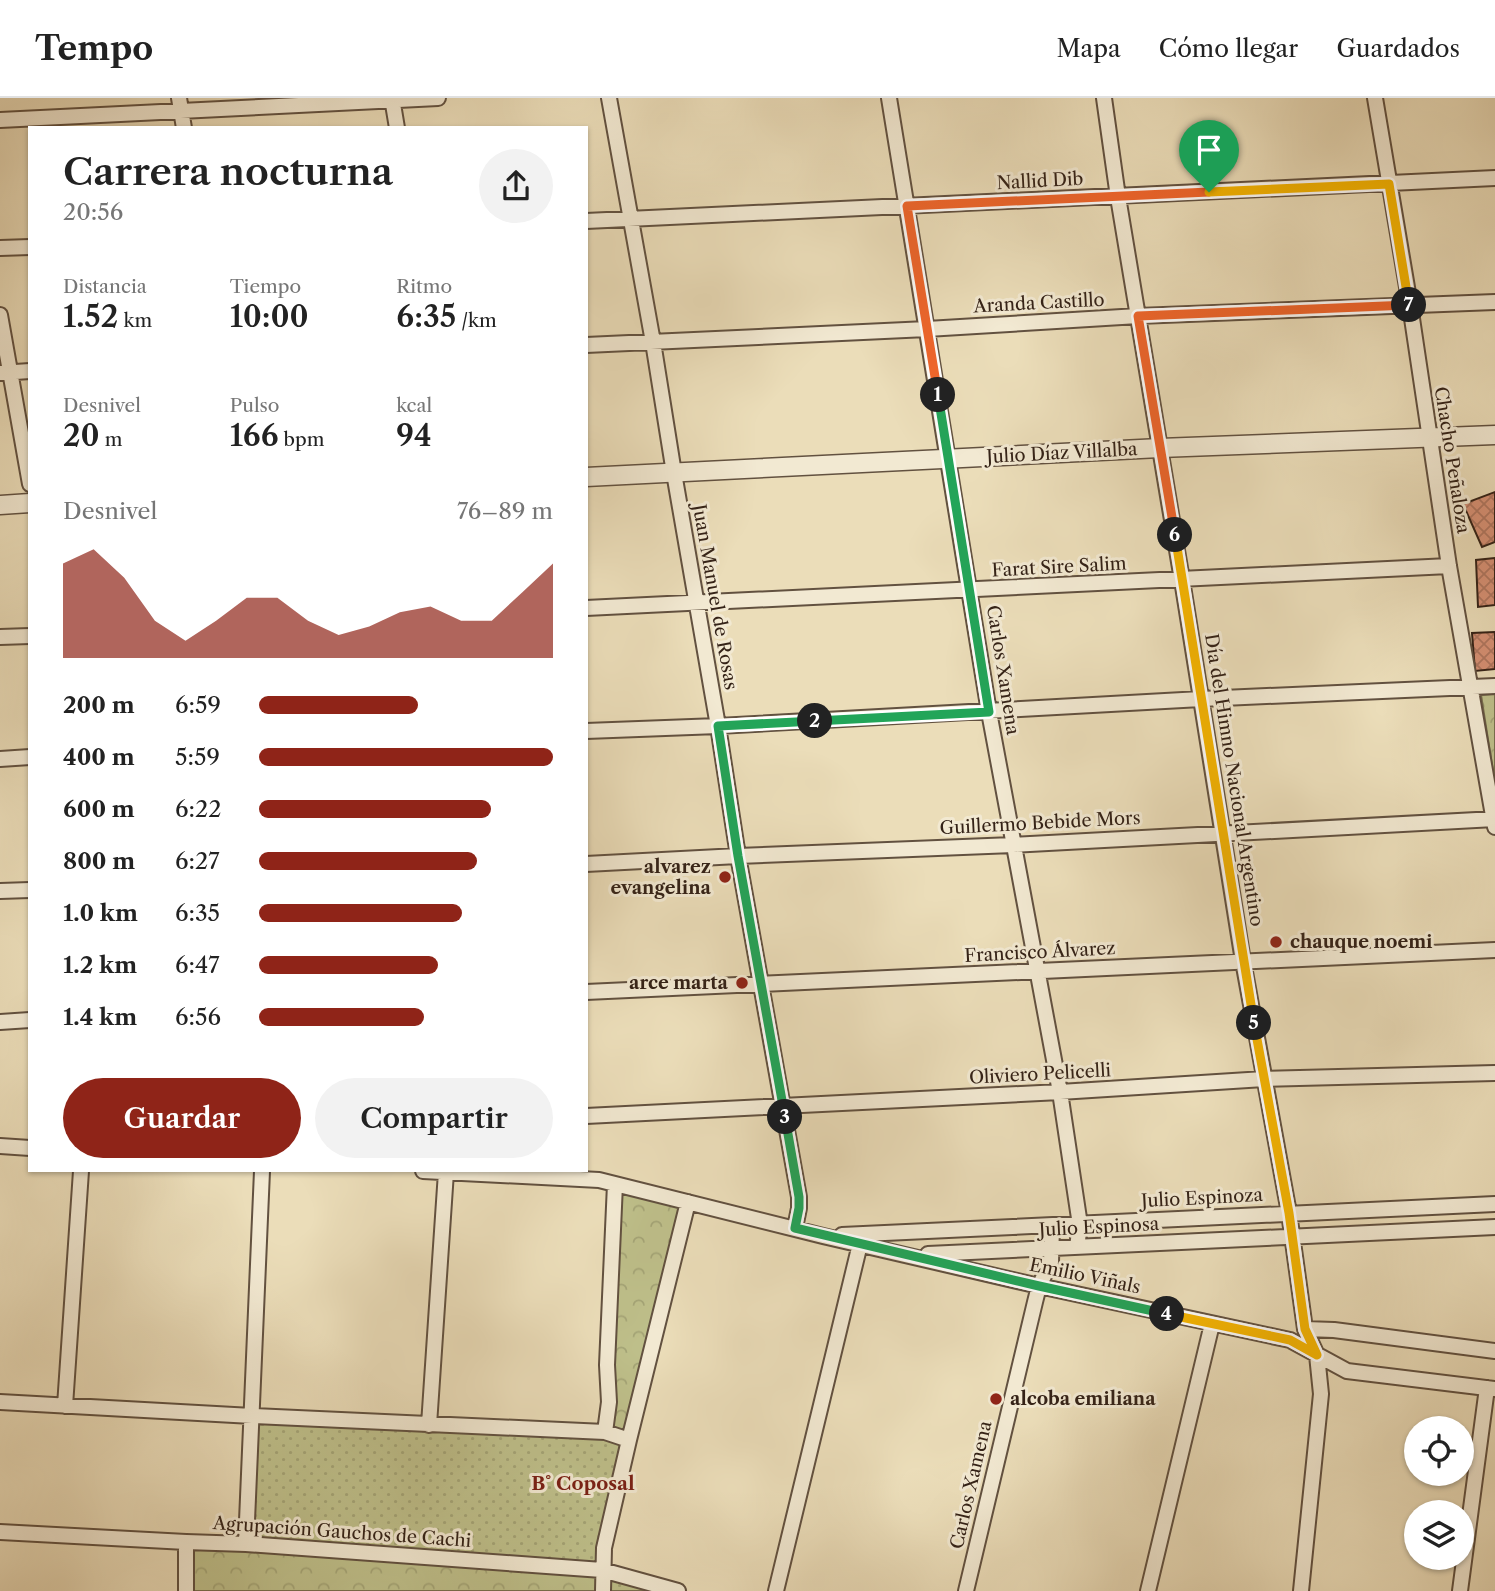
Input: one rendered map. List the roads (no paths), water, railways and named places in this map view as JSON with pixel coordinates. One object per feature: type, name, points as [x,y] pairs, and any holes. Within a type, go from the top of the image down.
[{"type":"street","points":[[0,120],[180,104],[438,98]]},
{"type":"street","name":"Juan Manuel de Rosas","points":[[608,98],[653,342],[738,856],[799,1197],[795,1228]]},
{"type":"street","name":"Carlos Xamena","points":[[890,98],[989,712],[1060,1092],[1080,1225],[1077,1247]]},
{"type":"street","name":"Día del Himno Nacional Argentino","points":[[1104,98],[1243,961],[1289,1213],[1305,1329],[1317,1355],[1321,1394],[1301,1591]]},
{"type":"street","name":"Chacho Peñaloza","points":[[1375,98],[1410,305],[1449,566],[1494,822]]},
{"type":"street","points":[[392,99],[397,126]]},
{"type":"street","points":[[180,104],[184,126]]},
{"type":"street","name":"Nallid Dib","points":[[588,221],[1495,178]]},
{"type":"street","points":[[0,248],[28,247]]},
{"type":"street","name":"Aranda Castillo","points":[[588,345],[1138,316],[1495,302]]},
{"type":"street","points":[[0,315],[5,373],[28,475]]},
{"type":"street","points":[[5,373],[28,372]]},
{"type":"street","name":"Julio Díaz Villalba","points":[[588,477],[1160,448],[1495,435]]},
{"type":"street","points":[[0,505],[28,503]]},
{"type":"street","name":"Farat Sire Salim","points":[[588,608],[1449,566]]},
{"type":"street","points":[[0,637],[28,636]]},
{"type":"street","points":[[588,731],[1495,686]]},
{"type":"street","points":[[0,759],[28,757]]},
{"type":"street","name":"Guillermo Bebide Mors","points":[[588,864],[1494,822]]},
{"type":"street","points":[[0,891],[28,890]]},
{"type":"street","name":"Francisco Álvarez","points":[[588,992],[1495,950]]},
{"type":"street","points":[[0,1022],[28,1020]]},
{"type":"street","name":"Oliviero Pelicelli","points":[[588,1116],[1264,1079],[1495,1073]]},
{"type":"street","points":[[0,1146],[28,1147]]},
{"type":"street","points":[[65,1406],[81,1172]]},
{"type":"street","points":[[246,1544],[262,1172]]},
{"type":"street","points":[[429,1424],[446,1172],[579,1174],[909,1255]]},
{"type":"street","points":[[605,1432],[609,1402],[607,1365],[615,1184]]},
{"type":"street","points":[[603,1591],[604,1548],[688,1202]]},
{"type":"street","name":"Julio Espinoza","points":[[1080,1225],[1495,1204]]},
{"type":"street","name":"Julio Espinosa","points":[[823,1236],[1080,1225]]},
{"type":"street","name":"Carlos Xamena","points":[[966,1591],[1039,1286],[1051,1262],[1052,1226]]},
{"type":"street","points":[[1291,1236],[1495,1227]]},
{"type":"street","name":"Julio Espinosa","points":[[909,1255],[1291,1236]]},
{"type":"street","points":[[776,1591],[860,1244]]},
{"type":"street","name":"Emilio Viñals","points":[[909,1255],[1290,1340],[1347,1371],[1491,1388]]},
{"type":"street","points":[[1148,1591],[1212,1324]]},
{"type":"street","points":[[1305,1329],[1334,1330],[1495,1351]]},
{"type":"street","points":[[1460,1591],[1491,1388]]},
{"type":"street","points":[[0,1402],[605,1432],[629,1440]]},
{"type":"street","name":"Agrupación Gauchos de Cachi","points":[[0,1532],[246,1544],[602,1570],[678,1591]]},
{"type":"street","points":[[186,1542],[186,1591]]},
{"type":"place","name":"alvarez evangelina","points":[[725,877]]},
{"type":"place","name":"chauque noemi","points":[[1276,942]]},
{"type":"place","name":"arce marta","points":[[742,983]]},
{"type":"place","name":"alcoba emiliana","points":[[996,1399]]},
{"type":"district","name":"B° Coposal","points":[[583,1483]]}]
